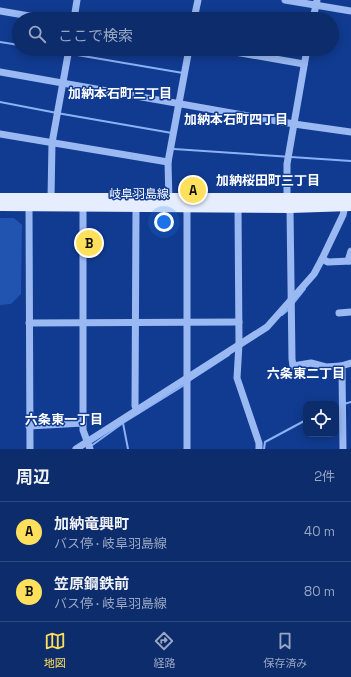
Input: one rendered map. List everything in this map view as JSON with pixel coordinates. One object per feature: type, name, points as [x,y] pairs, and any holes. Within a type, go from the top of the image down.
[{"type":"main road","name":"岐阜羽島線","points":[[0,198],[51,198],[169,202],[349,203]]},
{"type":"main road","name":"岐阜羽島線","points":[[0,206],[136,207],[169,202],[187,207],[238,207],[288,203]]},
{"type":"street","points":[[75,12],[77,0]]},
{"type":"street","points":[[195,12],[198,0]]},
{"type":"street","points":[[285,0],[316,3],[351,11]]},
{"type":"street","points":[[0,11],[12,13]]},
{"type":"street","points":[[51,198],[52,143],[68,56]]},
{"type":"street","points":[[169,202],[168,162],[188,56]]},
{"type":"street","points":[[258,56],[304,64]]},
{"type":"street","points":[[306,56],[287,164],[292,359],[294,366],[311,363],[326,366],[341,366],[351,363]]},
{"type":"street","points":[[0,72],[294,124],[351,132]]},
{"type":"street","points":[[0,134],[168,162]]},
{"type":"street","points":[[76,449],[267,327],[308,281],[322,260],[349,203]]},
{"type":"street","points":[[29,206],[30,449]]},
{"type":"street","points":[[82,207],[83,430],[90,449]]},
{"type":"street","points":[[136,207],[135,406],[137,411]]},
{"type":"street","points":[[187,207],[187,449]]},
{"type":"street","points":[[238,207],[239,344],[237,378],[259,443],[259,449]]},
{"type":"street","points":[[322,260],[328,262],[349,261],[351,252]]},
{"type":"street","points":[[339,313],[351,312]]},
{"type":"street","points":[[29,323],[239,322]]},
{"type":"street","points":[[341,366],[343,449]]},
{"type":"street","points":[[29,426],[83,424]]},
{"type":"shaded area","points":[[0,218],[14,218],[22,225],[21,294],[11,304],[0,305]]},
{"type":"waterway","points":[[0,42],[12,44]]},
{"type":"waterway","points":[[83,56],[183,73]]},
{"type":"waterway","points":[[0,102],[172,133]]},
{"type":"waterway","points":[[174,149],[351,161]]},
{"type":"waterway","points":[[293,304],[305,289]]},
{"type":"waterway","points":[[282,315],[289,309]]},
{"type":"waterway","points":[[189,381],[229,355]]},
{"type":"waterway","points":[[91,446],[123,423],[186,384]]},
{"type":"waterway","points":[[344,404],[351,402]]},
{"type":"waterway","points":[[264,449],[265,442],[303,422]]},
{"type":"waterway","points":[[123,423],[128,449]]},
{"type":"place","name":"加納竜興町","points":[[193,190]]},
{"type":"place","name":"笠原鋼鉄前","points":[[89,243]]},
{"type":"district","name":"加納本石町三丁目","points":[[120,93]]},
{"type":"district","name":"加納本石町四丁目","points":[[236,119]]},
{"type":"district","name":"加納桜田町三丁目","points":[[268,180]]},
{"type":"district","name":"六条東二丁目","points":[[306,373]]},
{"type":"district","name":"六条東一丁目","points":[[64,419]]}]
